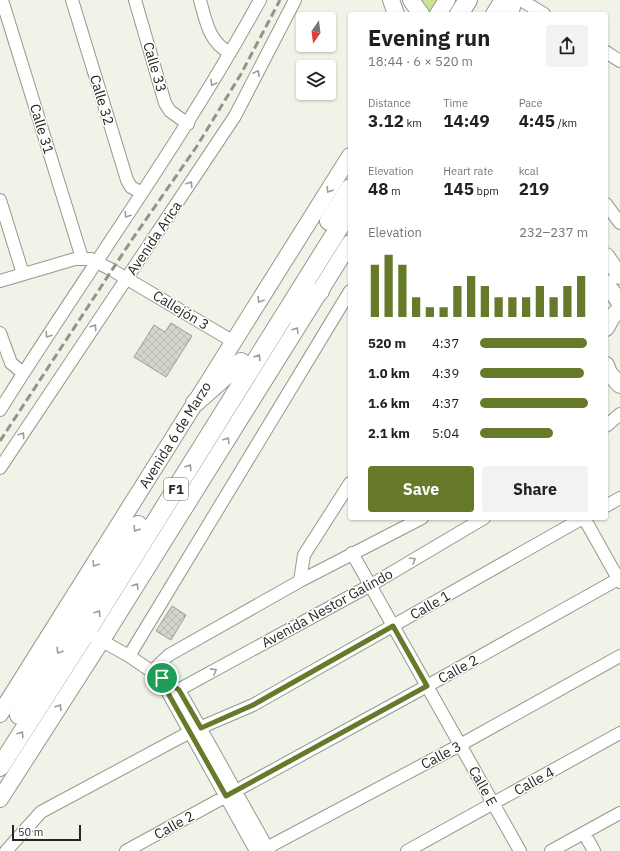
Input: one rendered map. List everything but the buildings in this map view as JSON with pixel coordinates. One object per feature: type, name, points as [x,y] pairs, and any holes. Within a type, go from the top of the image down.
[{"type":"highway","points":[[460,12],[468,0]]},
{"type":"highway","points":[[473,12],[481,0]]},
{"type":"highway","name":"Avenida 6 de Marzo","points":[[0,745],[87,635],[241,362],[348,191]]},
{"type":"highway","name":"Avenida 6 de Marzo","points":[[0,767],[87,635],[348,213]]},
{"type":"highway","points":[[281,321],[320,291]]},
{"type":"highway","points":[[195,403],[241,362]]},
{"type":"main road","points":[[391,0],[395,12]]},
{"type":"main road","points":[[411,0],[420,12]]},
{"type":"main road","points":[[439,12],[447,0]]},
{"type":"main road","points":[[495,12],[503,0]]},
{"type":"main road","points":[[511,12],[514,0]]},
{"type":"main road","name":"Avenida 6 de Marzo","points":[[0,714],[348,159]]},
{"type":"main road","name":"Avenida 6 de Marzo","points":[[0,799],[87,635],[320,291],[348,245]]},
{"type":"main road","points":[[608,259],[620,276]]},
{"type":"main road","points":[[608,286],[620,303]]},
{"type":"main road","points":[[608,324],[612,317],[620,309]]},
{"type":"main road","points":[[608,372],[620,385]]},
{"type":"street","name":"Calle 31","points":[[2,0],[82,258]]},
{"type":"street","name":"Calle 32","points":[[72,0],[127,180],[131,187],[142,193]]},
{"type":"street","name":"Calle 33","points":[[135,0],[165,103],[173,114],[188,124]]},
{"type":"street","points":[[200,0],[212,38],[219,47],[230,53]]},
{"type":"street","points":[[0,410],[188,124],[260,0]]},
{"type":"street","name":"Avenida Arica","points":[[0,468],[235,116],[295,0]]},
{"type":"street","points":[[521,0],[537,9]]},
{"type":"street","points":[[608,53],[620,61]]},
{"type":"street","points":[[0,200],[23,274]]},
{"type":"street","points":[[608,207],[620,223]]},
{"type":"street","name":"Callejón 3","points":[[82,258],[96,262],[127,278],[234,342]]},
{"type":"street","points":[[0,281],[82,258]]},
{"type":"street","points":[[129,656],[348,295]]},
{"type":"street","points":[[0,333],[11,363],[23,373]]},
{"type":"street","points":[[608,424],[620,414]]},
{"type":"street","points":[[300,581],[304,555],[348,486]]},
{"type":"street","points":[[608,505],[620,498]]},
{"type":"street","points":[[157,675],[169,655],[300,581],[418,520]]},
{"type":"street","name":"Avenida Nestor Galindo","points":[[174,692],[371,585],[481,520]]},
{"type":"street","name":"Calle 1","points":[[6,851],[41,812],[196,730],[253,705],[580,520]]},
{"type":"street","points":[[585,520],[619,579]]},
{"type":"street","name":"Calle E","points":[[352,553],[520,851]]},
{"type":"street","name":"Calle 2","points":[[126,851],[619,579]]},
{"type":"street","points":[[53,630],[87,635],[129,656],[157,675],[174,692],[263,850]]},
{"type":"street","name":"Calle 3","points":[[263,850],[460,745],[620,656]]},
{"type":"street","name":"Calle 4","points":[[407,851],[620,733]]},
{"type":"street","points":[[551,851],[620,813]]},
{"type":"street","points":[[584,833],[594,851]]},
{"type":"green space","points":[[421,0],[442,0],[433,12],[430,12]]},
{"type":"railway","points":[[0,441],[131,241],[197,146],[241,74],[280,0]]},
{"type":"route","points":[[393,626],[427,686],[226,796],[169,695],[162,678],[179,690],[201,728],[253,705],[393,626]]}]
